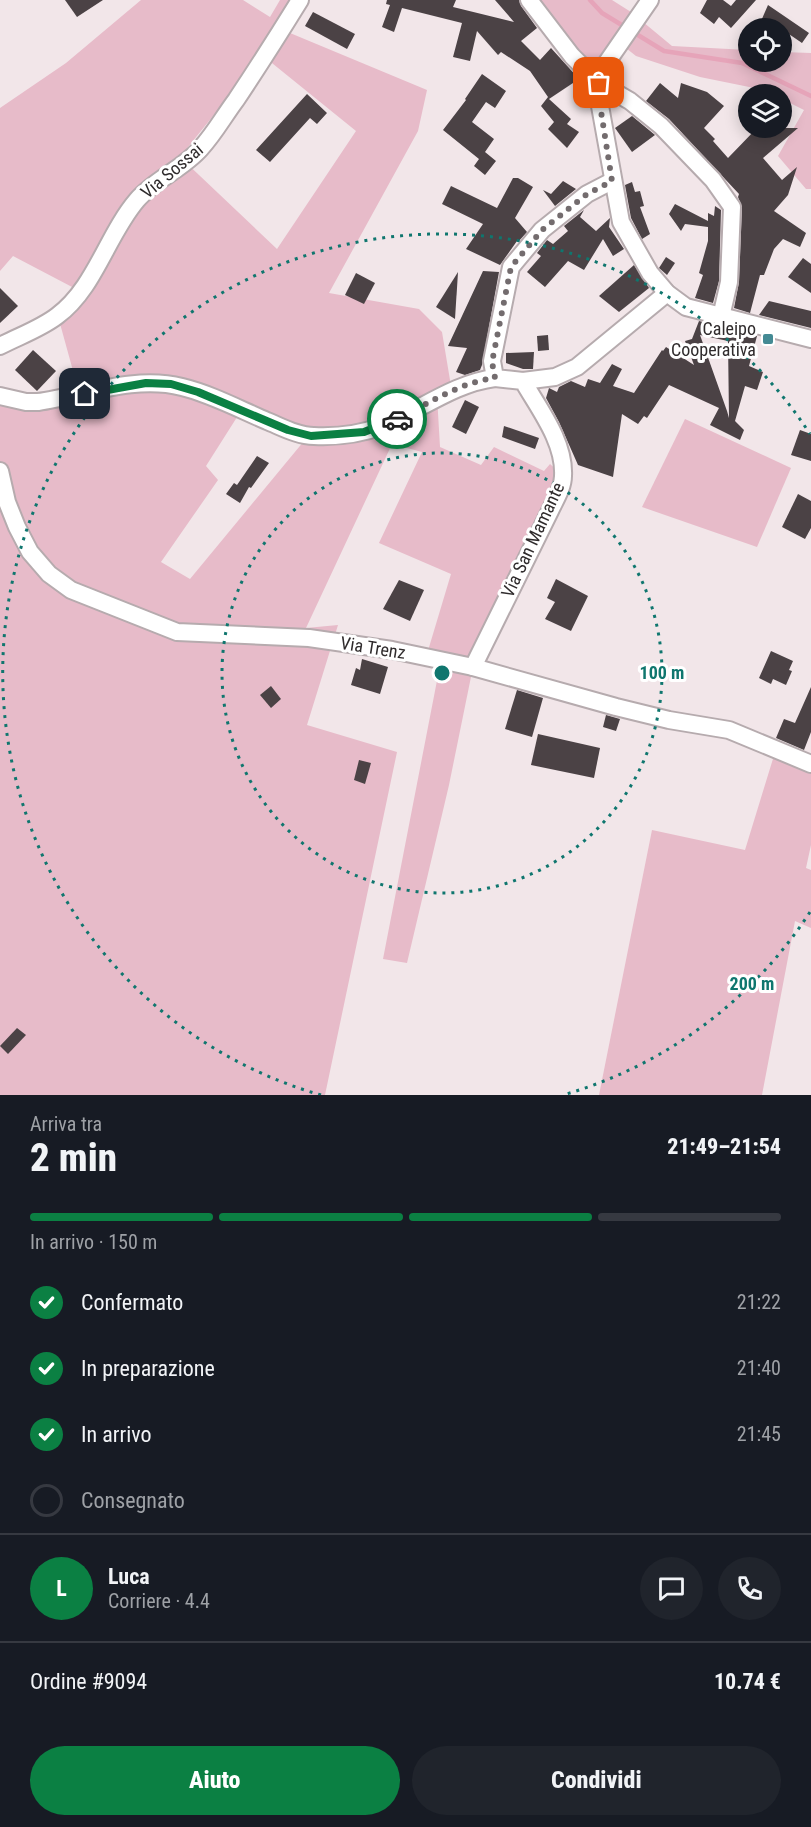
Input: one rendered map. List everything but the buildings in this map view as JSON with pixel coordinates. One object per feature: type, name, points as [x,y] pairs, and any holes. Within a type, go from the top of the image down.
[{"type":"street","name":"Via Sossai","points":[[0,346],[46,323],[72,301],[133,205],[150,187],[195,154],[212,134],[300,0]]},
{"type":"street","points":[[529,0],[572,56],[599,83],[630,101],[661,126],[713,180],[732,207],[729,282],[721,317]]},
{"type":"street","points":[[650,0],[603,68],[599,83],[600,105],[612,181],[621,222],[650,273],[667,293],[686,307],[811,339]]},
{"type":"street","points":[[495,378],[492,362],[511,267],[542,230],[587,194],[612,181]]},
{"type":"street","points":[[0,396],[26,402],[38,402],[132,384],[159,383],[198,392],[300,434],[324,436],[350,434],[380,427],[475,382],[495,378],[523,381],[555,377],[577,367],[667,293]]},
{"type":"street","name":"Via San Mamante","points":[[473,667],[550,511],[563,476],[563,464],[558,444],[523,381]]},
{"type":"street","name":"Via Trenz","points":[[0,471],[11,514],[30,552],[49,574],[71,590],[177,632],[309,638],[392,650],[473,667],[669,720],[729,730],[811,764]]},
{"type":"shaded area","points":[[141,0],[243,0],[270,17],[280,0],[295,0],[278,28],[427,90],[418,131],[329,293],[419,309],[442,332],[452,392],[437,396],[440,447],[481,465],[494,447],[544,471],[550,464],[571,483],[473,667],[449,785],[407,963],[383,959],[441,660],[427,654],[451,574],[379,543],[422,452],[392,444],[306,628],[338,625],[307,725],[397,752],[325,1095],[0,1095],[0,392],[30,396],[78,389],[56,309],[74,288],[13,256],[0,271],[0,108],[66,63]],"holes":[[[262,55],[356,131],[277,249],[180,157]],[[239,414],[304,441],[190,579],[161,562],[218,480],[206,466]]]},
{"type":"shaded area","points":[[533,0],[612,0],[631,12],[672,46],[738,49],[738,72],[792,72],[792,52],[811,53],[811,189],[806,189],[778,156],[788,138],[792,138],[792,131],[804,110],[792,104],[792,84],[738,85],[700,77],[636,56],[617,41],[596,75]]},
{"type":"shaded area","points":[[685,419],[791,468],[757,547],[642,507]]},
{"type":"shaded area","points":[[776,749],[811,764],[811,845],[806,868],[811,870],[811,928],[795,921],[762,1095],[599,1095],[652,830],[745,850]]},
{"type":"waterway","points":[[590,0],[602,13],[625,27]]},
{"type":"waterway","points":[[633,32],[664,51],[742,63],[811,96]]},
{"type":"way so far","points":[[397,419],[475,382],[495,378],[492,362],[511,267],[542,230],[587,194],[612,181],[600,105],[599,83]]},
{"type":"place","name":"Caleipo Cooperativa","points":[[768,339]]},
{"type":"route","points":[[85,394],[146,383],[171,384],[225,402],[288,430],[311,436],[364,432],[397,419]]}]
